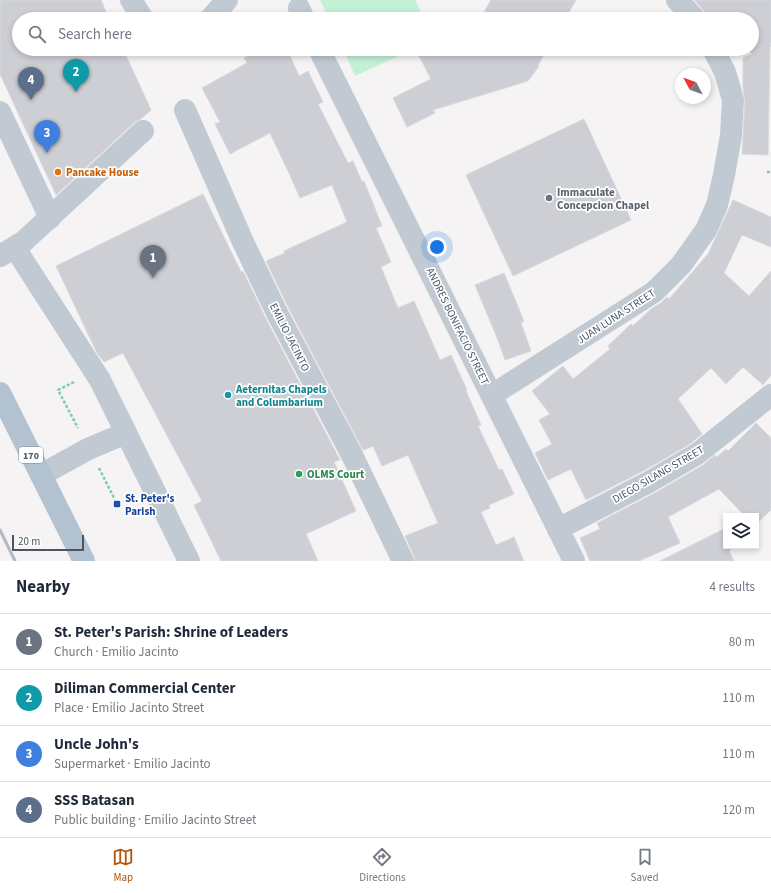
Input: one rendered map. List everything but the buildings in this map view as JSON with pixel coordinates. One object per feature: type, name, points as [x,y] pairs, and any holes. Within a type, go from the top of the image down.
[{"type":"main road","name":"170","points":[[0,393],[84,561]]},
{"type":"street","points":[[131,0],[139,12]]},
{"type":"street","points":[[216,12],[227,0]]},
{"type":"street","points":[[677,0],[688,12]]},
{"type":"street","name":"ANDRES BONIFACIO STREET","points":[[322,56],[574,561]]},
{"type":"street","name":"JUAN LUNA STREET","points":[[492,395],[654,292],[681,265],[706,230],[717,206],[731,134],[733,100],[725,72],[717,56]]},
{"type":"street","name":"EMILIO JACINTO","points":[[184,110],[243,242],[277,313],[352,455],[403,561]]},
{"type":"street","points":[[0,112],[50,218]]},
{"type":"street","points":[[143,131],[50,218],[23,242],[7,252],[100,380],[189,561]]},
{"type":"street","name":"DIEGO SILANG STREET","points":[[558,529],[649,482],[697,454],[771,395]]},
{"type":"street","points":[[41,475],[88,448],[126,433]]},
{"type":"green space","points":[[320,0],[415,0],[421,12],[326,12]]},
{"type":"green space","points":[[346,56],[399,56],[355,76]]},
{"type":"railway","points":[[0,530],[15,561]]},
{"type":"place","name":"Diliman Commercial Center","points":[[76,92]]},
{"type":"place","name":"SSS Batasan","points":[[31,100]]},
{"type":"place","name":"Uncle John's","points":[[47,153]]},
{"type":"place","name":"Pancake House","points":[[58,172]]},
{"type":"place","name":"Immaculate Concepcion Chapel","points":[[549,198]]},
{"type":"place","name":"St. Peter's Parish: Shrine of Leaders","points":[[153,278]]},
{"type":"place","name":"Aeternitas Chapels and Columbarium","points":[[228,395]]},
{"type":"place","name":"OLMS Court","points":[[299,474]]},
{"type":"place","name":"St. Peter's Parish","points":[[117,504]]}]
